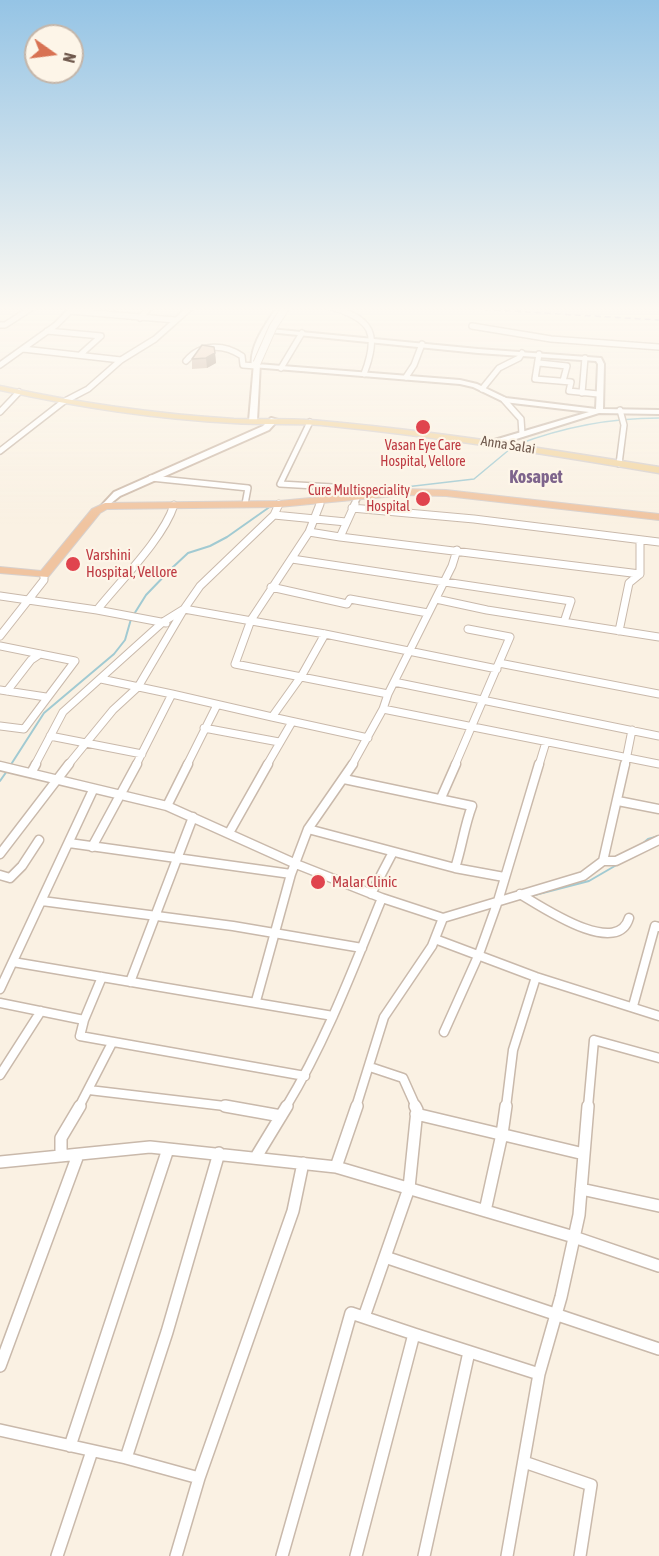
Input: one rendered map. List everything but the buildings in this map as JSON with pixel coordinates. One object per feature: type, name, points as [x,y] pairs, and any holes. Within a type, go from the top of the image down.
[{"type":"highway","points":[[0,570],[44,575],[96,512],[105,506],[279,504],[359,494],[405,492],[446,493],[659,517]]},
{"type":"main road","name":"Anna Salai","points":[[0,388],[63,402],[167,415],[310,422],[494,442],[659,470]]},
{"type":"street","points":[[0,451],[63,402],[88,389],[97,380]]},
{"type":"street","points":[[253,421],[256,380]]},
{"type":"street","points":[[434,380],[475,385],[504,400],[521,419],[522,434]]},
{"type":"street","points":[[483,389],[490,380]]},
{"type":"street","points":[[550,380],[571,382],[569,391],[598,394]]},
{"type":"street","points":[[582,393],[583,380]]},
{"type":"street","points":[[598,411],[599,380]]},
{"type":"street","points":[[0,412],[19,392]]},
{"type":"street","points":[[504,400],[622,414],[659,412]]},
{"type":"street","points":[[494,442],[598,411]]},
{"type":"street","points":[[619,464],[622,414]]},
{"type":"street","points":[[105,506],[117,494],[266,428],[274,420]]},
{"type":"street","points":[[310,422],[280,484],[333,487]]},
{"type":"street","points":[[152,477],[248,488],[245,504]]},
{"type":"street","points":[[340,537],[359,494]]},
{"type":"street","points":[[321,499],[309,532],[250,620],[235,664],[302,675],[388,694]]},
{"type":"street","points":[[0,854],[113,710],[138,687],[173,624],[200,586],[273,515],[279,504]]},
{"type":"street","points":[[97,610],[153,542],[170,517],[174,505]]},
{"type":"street","points":[[352,508],[474,519],[659,542]]},
{"type":"street","points":[[273,515],[346,522]]},
{"type":"street","points":[[309,532],[640,573]]},
{"type":"street","points":[[619,631],[629,583],[640,573],[640,540]]},
{"type":"street","points":[[256,1001],[291,874],[308,829],[344,778],[368,738],[436,599],[457,550]]},
{"type":"street","points":[[292,559],[571,601],[564,622]]},
{"type":"street","points":[[0,636],[44,580],[44,575]]},
{"type":"street","points":[[271,587],[347,604],[350,599],[428,613]]},
{"type":"street","points":[[0,596],[173,624]]},
{"type":"street","points":[[436,599],[659,637]]},
{"type":"street","points":[[32,773],[63,712],[164,622],[184,609],[659,694]]},
{"type":"street","points":[[441,798],[510,637],[468,629]]},
{"type":"street","points":[[272,717],[302,675],[325,634]]},
{"type":"street","points":[[0,646],[75,661],[24,729],[0,726]]},
{"type":"street","points":[[3,691],[31,660],[40,654]]},
{"type":"street","points":[[101,679],[368,738]]},
{"type":"street","points":[[394,682],[659,736]]},
{"type":"street","points":[[3,691],[46,697]]},
{"type":"street","points":[[92,847],[172,694]]},
{"type":"street","points":[[167,806],[217,705]]},
{"type":"street","points":[[383,709],[659,764]]},
{"type":"street","points":[[229,834],[292,722]]},
{"type":"street","points":[[204,728],[279,742]]},
{"type":"street","points":[[603,861],[632,730]]},
{"type":"street","points":[[50,736],[142,754]]},
{"type":"street","points":[[444,1032],[479,954],[498,901],[546,742]]},
{"type":"street","points":[[2,766],[93,790],[167,806],[296,864],[371,894],[443,918],[583,876],[603,861],[616,861],[659,840]]},
{"type":"street","points":[[344,778],[472,806],[463,830],[464,842],[455,868]]},
{"type":"street","points":[[0,989],[93,790]]},
{"type":"street","points":[[618,801],[659,809]]},
{"type":"street","points":[[130,982],[193,818]]},
{"type":"street","points":[[308,829],[455,868],[504,877]]},
{"type":"street","points":[[0,875],[10,878],[22,866],[39,840]]},
{"type":"street","points":[[69,843],[291,874]]},
{"type":"street","points":[[371,894],[393,852]]},
{"type":"street","points":[[520,894],[560,917],[600,932],[613,934],[621,931],[626,928],[628,918]]},
{"type":"street","points":[[256,1157],[305,1076],[333,1016],[382,898]]},
{"type":"street","points":[[42,901],[362,948]]},
{"type":"street","points":[[336,1167],[370,1067],[384,1017],[432,946],[443,918]]},
{"type":"street","points":[[633,1006],[655,926],[659,927]]},
{"type":"street","points":[[435,939],[536,977],[659,1016]]},
{"type":"street","points":[[13,962],[256,1001],[333,1016]]},
{"type":"street","points":[[102,977],[84,1020],[80,1036],[305,1076]]},
{"type":"street","points":[[485,1211],[502,1134],[513,1050],[536,977]]},
{"type":"street","points":[[0,1003],[84,1020]]},
{"type":"street","points":[[0,1075],[41,1011]]},
{"type":"street","points":[[507,1556],[539,1374],[574,1237],[581,1189],[594,1040],[659,1058]]},
{"type":"street","points":[[61,1156],[61,1138],[89,1090],[112,1043]]},
{"type":"street","points":[[364,1317],[409,1188],[417,1110],[403,1078],[370,1067]]},
{"type":"street","points":[[89,1090],[221,1105],[281,1116]]},
{"type":"street","points":[[416,1114],[584,1154]]},
{"type":"street","points":[[0,1162],[150,1147],[336,1167],[574,1237],[659,1266]]},
{"type":"street","points":[[70,1446],[168,1149]]},
{"type":"street","points":[[126,1458],[167,1332],[219,1153]]},
{"type":"street","points":[[0,1366],[78,1155]]},
{"type":"street","points":[[176,1556],[199,1478],[293,1211],[303,1163]]},
{"type":"street","points":[[581,1189],[659,1206]]},
{"type":"street","points":[[385,1257],[659,1349]]},
{"type":"street","points":[[282,1556],[351,1313],[539,1374]]},
{"type":"street","points":[[356,1556],[414,1334]]},
{"type":"street","points":[[424,1556],[469,1352]]},
{"type":"street","points":[[0,1430],[126,1458],[199,1478]]},
{"type":"street","points":[[57,1556],[92,1451]]},
{"type":"street","points":[[524,1462],[591,1485],[580,1556]]},
{"type":"waterway","points":[[516,445],[551,433],[586,425],[659,418]]},
{"type":"waterway","points":[[337,495],[474,479],[510,449]]},
{"type":"waterway","points":[[320,497],[335,495]]},
{"type":"waterway","points":[[10,766],[44,713],[114,654],[125,640],[131,619],[146,595],[172,568],[188,553],[210,546],[227,537],[271,506]]},
{"type":"waterway","points":[[0,781],[7,771]]},
{"type":"waterway","points":[[641,845],[648,839],[659,836]]},
{"type":"waterway","points":[[531,896],[589,881],[620,863]]},
{"type":"place","name":"Vasan Eye Care Hospital, Vellore","points":[[423,427]]},
{"type":"place","name":"Cure Multispeciality Hospital","points":[[423,499]]},
{"type":"place","name":"Varshini Hospital, Vellore","points":[[73,564]]},
{"type":"place","name":"Malar Clinic","points":[[318,882]]},
{"type":"district","name":"Kosapet","points":[[536,477]]}]
